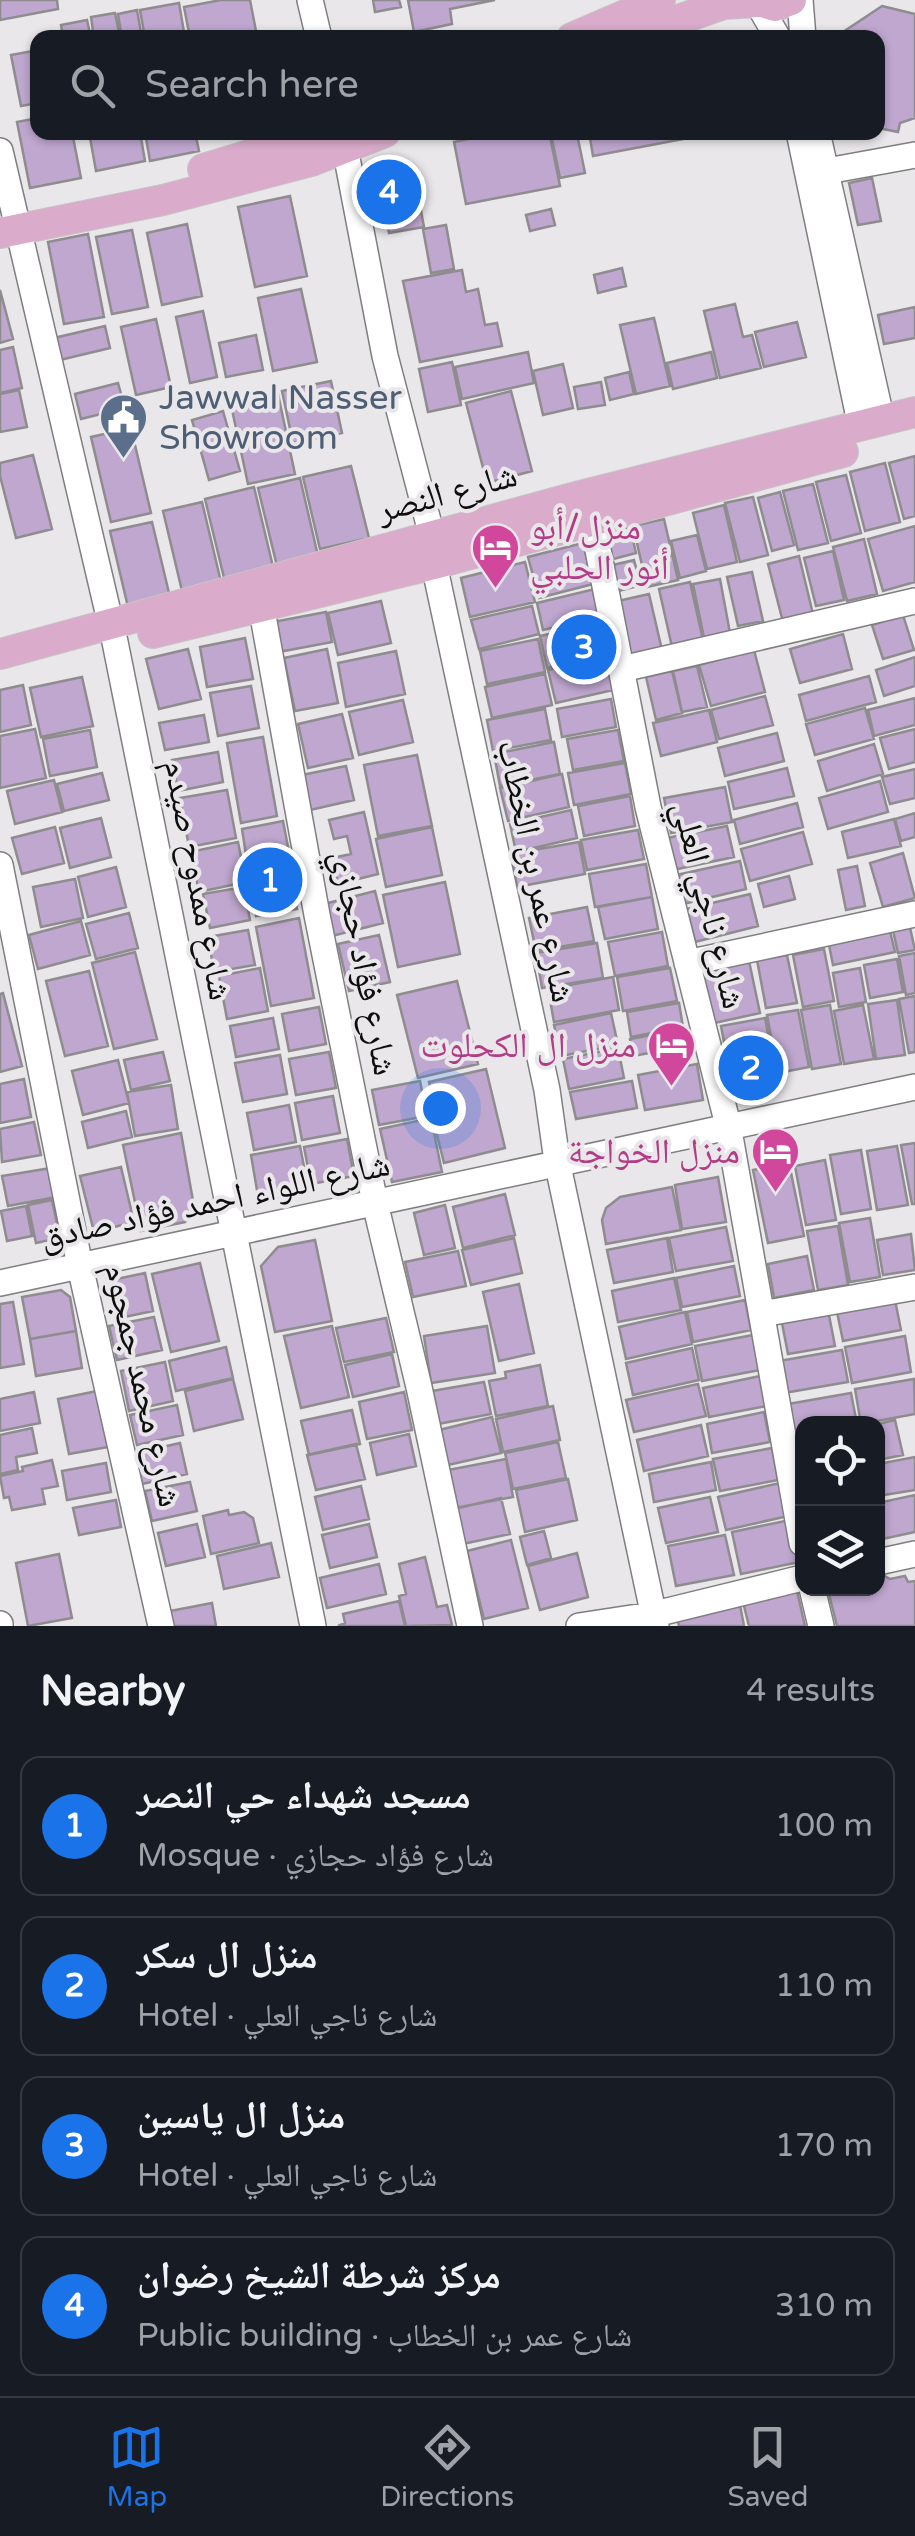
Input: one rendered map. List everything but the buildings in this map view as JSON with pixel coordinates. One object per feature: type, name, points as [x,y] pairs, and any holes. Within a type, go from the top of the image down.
[{"type":"main road","points":[[591,30],[660,0]]},
{"type":"main road","points":[[649,30],[724,4],[756,1],[774,6],[791,0]]},
{"type":"main road","points":[[7,221],[330,140]]},
{"type":"main road","name":"شارع النصر","points":[[0,673],[112,634],[434,550],[915,412]]},
{"type":"main road","name":"شارع النصر","points":[[0,654],[261,605],[434,550],[592,519],[915,433]]},
{"type":"street","points":[[310,0],[317,30]]},
{"type":"street","points":[[800,0],[802,30]]},
{"type":"street","points":[[756,1],[773,30]]},
{"type":"street","name":"شارع عمر بن الخطاب","points":[[338,140],[385,356],[434,550],[547,1090],[556,1162],[654,1620]]},
{"type":"street","points":[[801,140],[871,424]]},
{"type":"street","points":[[819,140],[871,424]]},
{"type":"street","name":"شارع ممدوح صيدم","points":[[0,151],[7,221],[112,634],[313,1626]]},
{"type":"street","points":[[827,171],[915,155]]},
{"type":"street","name":"شارع ناجي العلي","points":[[592,519],[648,807],[728,1125],[796,1506]]},
{"type":"street","points":[[622,670],[915,601]]},
{"type":"street","name":"شارع فؤاد حجازي","points":[[261,605],[317,915],[470,1626]]},
{"type":"street","name":"شارع محمد جمجوم","points":[[0,865],[80,1266],[161,1626]]},
{"type":"street","points":[[687,963],[915,914]]},
{"type":"street","name":"شارع اللواء احمد فؤاد صادق","points":[[0,1283],[915,1087]]},
{"type":"street","points":[[762,1314],[914,1291]]},
{"type":"street","points":[[885,1560],[915,1554]]},
{"type":"street","points":[[580,1626],[654,1620],[795,1580]]},
{"type":"street","points":[[814,1596],[820,1626]]},
{"type":"place","name":"مركز شرطة الشيخ رضوان","points":[[389,192]]},
{"type":"place","name":"Jawwal Nasser Showroom","points":[[124,460]]},
{"type":"place","name":"منزل/أبو أنور الحلبي","points":[[495,590]]},
{"type":"place","name":"منزل ال ياسين","points":[[584,647]]},
{"type":"place","name":"مسجد شهداء حي النصر","points":[[270,880]]},
{"type":"place","name":"منزل ال سكر","points":[[751,1068]]},
{"type":"place","name":"منزل ال الكحلوت","points":[[671,1088]]},
{"type":"place","name":"منزل الخواجة","points":[[775,1194]]}]
